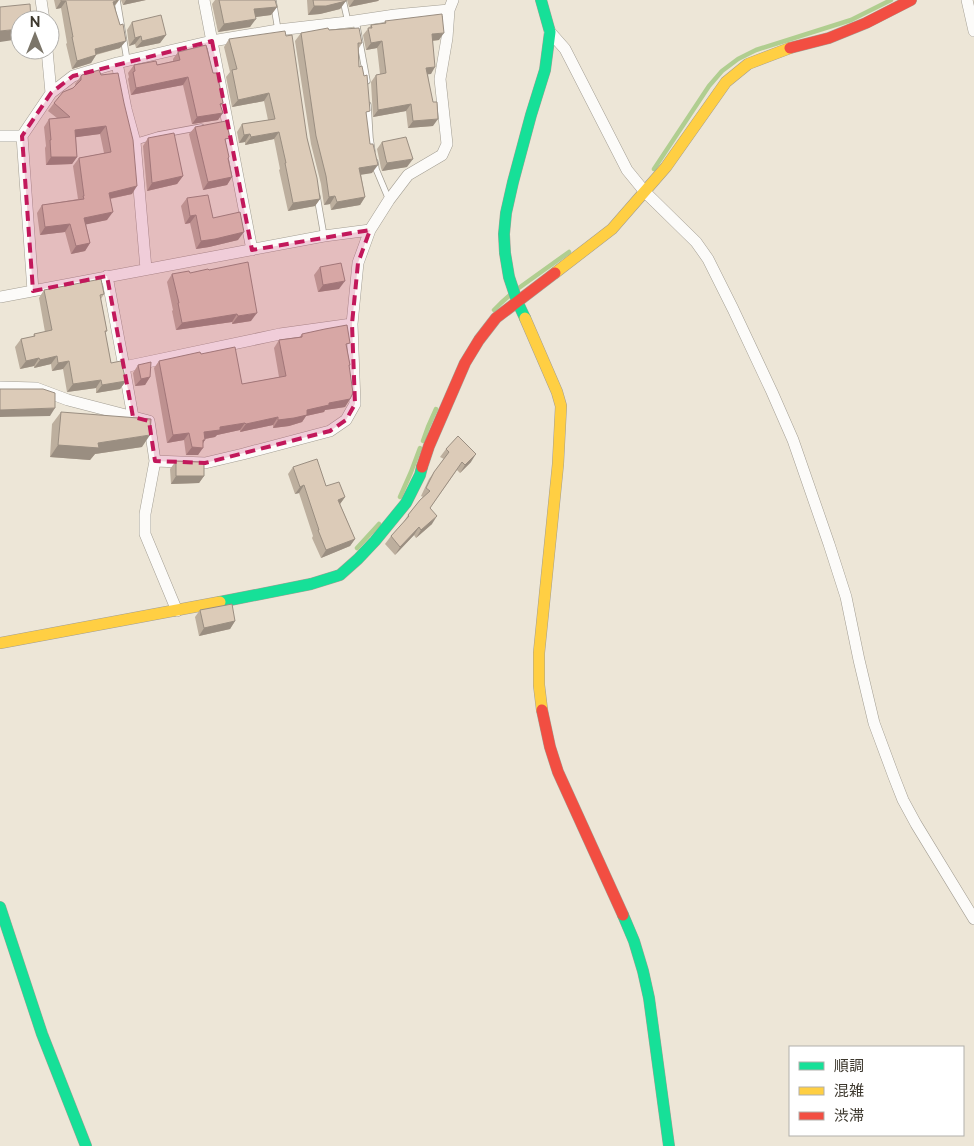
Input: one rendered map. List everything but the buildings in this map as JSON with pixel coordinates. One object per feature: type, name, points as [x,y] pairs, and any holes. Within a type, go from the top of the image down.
[{"type":"street","points":[[204,0],[224,123],[252,250]]},
{"type":"street","points":[[541,0],[550,32],[545,70],[512,182],[504,234],[509,277],[545,362],[561,406],[558,464],[539,653],[539,685],[542,711],[550,748],[558,772],[621,910],[634,941],[643,971],[649,998],[669,1146]]},
{"type":"street","points":[[0,643],[177,611],[311,584],[340,575],[375,541],[406,503],[420,476],[430,446],[465,363],[479,340],[496,318],[612,229],[666,167],[726,82],[748,64],[792,46],[829,38],[866,23],[911,0]]},
{"type":"street","points":[[967,0],[974,31]]},
{"type":"street","points":[[33,291],[22,136],[51,93],[73,76],[122,62],[212,41],[286,32],[451,5],[440,79],[447,144],[442,154],[408,175],[389,200],[370,230],[358,262],[352,324],[355,404],[346,420],[330,431],[205,463],[155,461]]},
{"type":"street","points":[[550,32],[565,49],[627,170],[645,192],[696,242],[708,259],[734,309],[793,440],[846,597],[874,723],[903,800],[974,919]]},
{"type":"street","points":[[47,60],[51,93]]},
{"type":"street","points":[[122,62],[126,109],[135,142],[146,269]]},
{"type":"street","points":[[0,136],[22,136]]},
{"type":"street","points":[[0,297],[324,236],[370,230]]},
{"type":"street","points":[[107,276],[133,417]]},
{"type":"street","points":[[124,367],[280,334],[352,324]]},
{"type":"street","points":[[0,387],[36,388],[68,400],[149,421],[155,461],[144,514],[145,534],[177,611]]},
{"type":"street","points":[[0,907],[42,1034],[86,1146]]},
{"type":"lane","points":[[117,0],[122,62]]},
{"type":"lane","points":[[273,0],[286,32]]},
{"type":"lane","points":[[343,0],[352,22],[367,85]]},
{"type":"lane","points":[[368,95],[370,138],[376,169],[389,200]]},
{"type":"lane","points":[[135,142],[158,135],[212,125]]},
{"type":"lane","points":[[317,193],[324,236]]},
{"type":"highlighted area","points":[[212,41],[252,250],[370,230],[358,263],[352,324],[355,404],[346,420],[330,431],[205,463],[155,461],[149,421],[133,417],[107,276],[33,291],[22,136],[51,93],[73,76]]},
{"type":"waterway","points":[[654,169],[709,86],[722,71],[738,59],[756,50],[851,20],[891,0]]},
{"type":"waterway","points":[[516,290],[569,252]]},
{"type":"waterway","points":[[494,310],[510,295]]},
{"type":"waterway","points":[[423,441],[436,409]]},
{"type":"waterway","points":[[400,497],[420,448]]},
{"type":"waterway","points":[[357,548],[379,524]]},
{"type":"traffic: fast","points":[[525,318],[509,277],[504,234],[506,213],[513,182],[545,70],[550,32],[541,0]]},
{"type":"traffic: fast","points":[[220,602],[311,584],[340,575],[375,541],[406,503],[422,467]]},
{"type":"traffic: fast","points":[[0,907],[42,1034],[86,1146]]},
{"type":"traffic: fast","points":[[623,915],[634,941],[649,998],[669,1146]]},
{"type":"traffic: slow","points":[[555,273],[612,229],[666,167],[726,82],[748,64],[790,48]]},
{"type":"traffic: slow","points":[[525,318],[557,392],[561,406],[558,464],[539,653],[539,685],[542,710]]},
{"type":"traffic: slow","points":[[0,643],[220,602]]},
{"type":"traffic: jam","points":[[790,48],[829,38],[866,23],[911,0]]},
{"type":"traffic: jam","points":[[422,467],[429,446],[465,363],[479,340],[496,318],[555,273]]},
{"type":"traffic: jam","points":[[542,710],[558,772],[623,915]]}]
